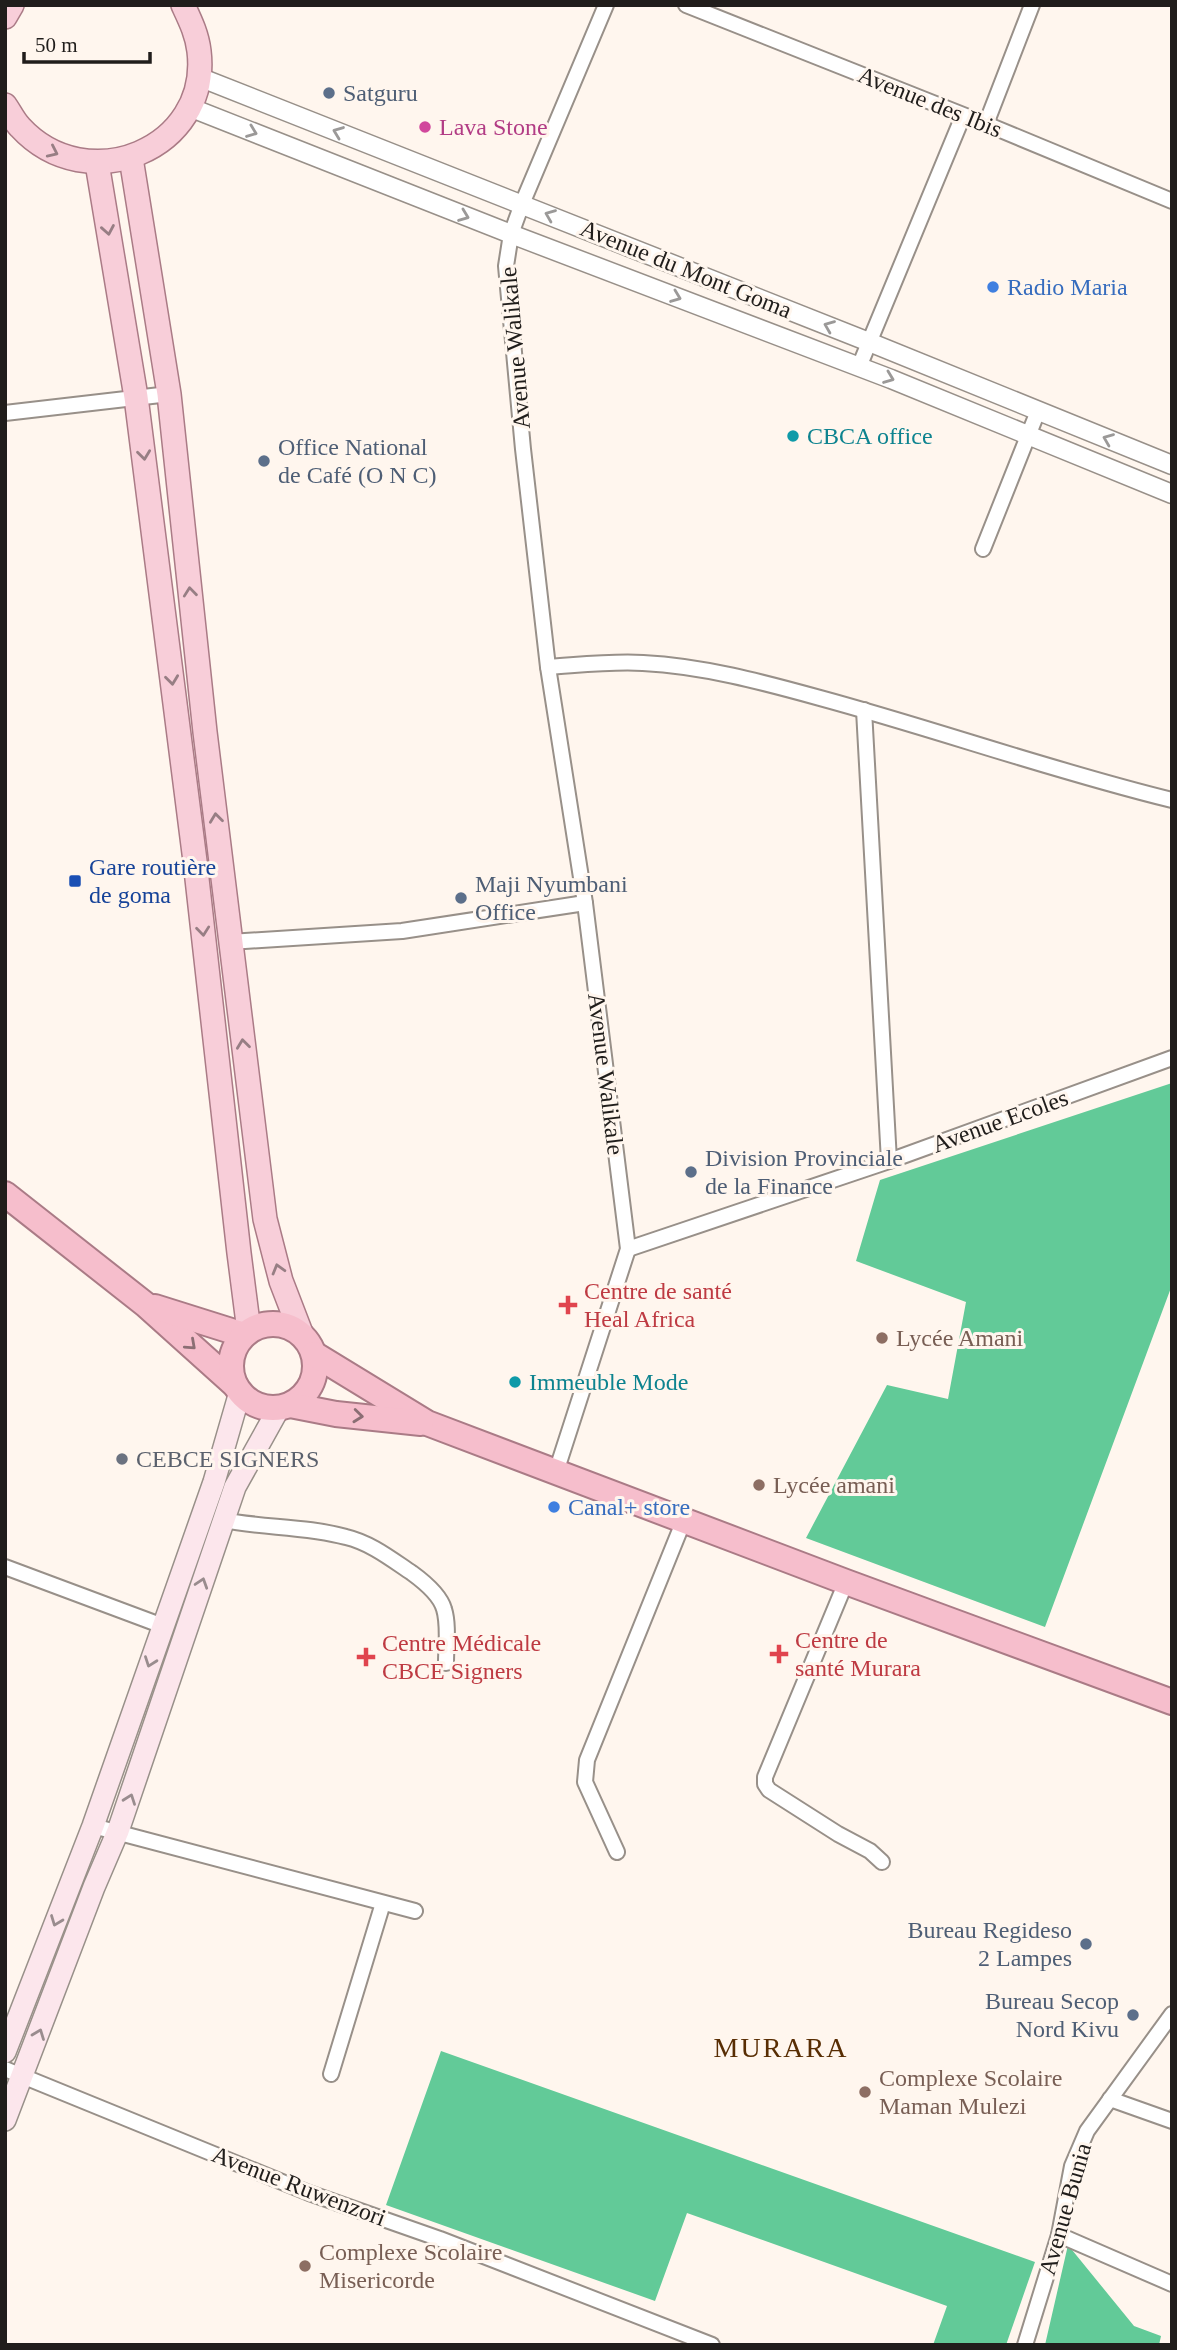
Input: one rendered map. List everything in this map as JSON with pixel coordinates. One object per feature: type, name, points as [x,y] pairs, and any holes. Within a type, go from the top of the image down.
[{"type":"highway","points":[[5,1194],[146,1305],[257,1405],[427,1423]]},
{"type":"highway","points":[[146,1305],[247,1333]]},
{"type":"highway","points":[[237,1388],[230,1364],[232,1353],[247,1333],[262,1325],[275,1323],[289,1326],[309,1343],[316,1366],[309,1389],[301,1398],[284,1406]]},
{"type":"highway","points":[[314,1354],[427,1423],[1172,1702]]},
{"type":"main road","points":[[5,17],[12,5]]},
{"type":"main road","points":[[5,105],[19,127],[41,146],[68,158],[97,163],[131,158],[154,146],[174,129],[188,107],[199,77],[199,52],[194,27],[183,5]]},
{"type":"main road","points":[[131,158],[169,394],[205,732],[265,1219],[281,1280],[300,1333]]},
{"type":"main road","points":[[97,163],[136,397],[194,847],[247,1333]]},
{"type":"main road","points":[[5,2052],[93,1826],[214,1482],[237,1388]]},
{"type":"main road","points":[[5,2120],[15,2072],[118,1831],[235,1487],[284,1406]]},
{"type":"main road","points":[[72,1881],[94,1887]]},
{"type":"street","name":"Avenue Walikale","points":[[556,1472],[628,1249],[585,903],[548,667],[523,449],[506,266],[511,234],[522,204],[606,5]]},
{"type":"street","name":"Avenue des Ibis","points":[[686,5],[1172,201]]},
{"type":"street","points":[[986,124],[1032,5]]},
{"type":"street","name":"Avenue du Mont Goma","points":[[199,77],[1172,465]]},
{"type":"street","points":[[188,107],[859,367],[1172,494]]},
{"type":"street","points":[[859,367],[963,116]]},
{"type":"street","points":[[5,413],[169,394]]},
{"type":"street","points":[[983,549],[1038,411]]},
{"type":"street","points":[[1137,480],[1147,455]]},
{"type":"street","points":[[548,667],[642,663],[684,667],[755,680],[1115,786],[1172,800]]},
{"type":"street","points":[[864,710],[889,1161]]},
{"type":"street","points":[[230,942],[402,931],[585,903]]},
{"type":"street","name":"Avenue Ecoles","points":[[628,1249],[889,1161],[1172,1058]]},
{"type":"street","points":[[223,1520],[256,1527],[312,1530],[348,1537],[381,1551],[416,1576],[434,1593],[444,1608],[446,1663]]},
{"type":"street","points":[[617,1852],[585,1782],[587,1760],[684,1520]]},
{"type":"street","points":[[5,1567],[163,1626]]},
{"type":"street","points":[[846,1582],[765,1777],[765,1784],[769,1790],[870,1851],[882,1862]]},
{"type":"street","points":[[93,1826],[415,1911]]},
{"type":"street","points":[[331,2074],[383,1903]]},
{"type":"street","name":"Avenue Bunia","points":[[1026,2345],[1059,2235],[1072,2166],[1087,2131],[1172,2014]]},
{"type":"street","name":"Avenue Ruwenzori","points":[[15,2072],[309,2193],[440,2239],[712,2345]]},
{"type":"street","points":[[1110,2099],[1172,2121]]},
{"type":"street","points":[[1059,2235],[1172,2284]]},
{"type":"green space","points":[[1172,1083],[1172,1285],[1045,1627],[806,1538],[887,1385],[948,1399],[966,1302],[856,1261],[880,1180]]},
{"type":"green space","points":[[441,2051],[1035,2262],[1006,2345],[933,2345],[947,2306],[687,2213],[655,2301],[386,2205]]},
{"type":"green space","points":[[1068,2245],[1134,2326],[1161,2336],[1159,2345],[1045,2345]]},
{"type":"place","name":"Satguru","points":[[329,93]]},
{"type":"place","name":"Lava Stone","points":[[425,127]]},
{"type":"place","name":"Radio Maria","points":[[993,287]]},
{"type":"place","name":"CBCA office","points":[[793,436]]},
{"type":"place","name":"Office National de Café (O N C)","points":[[264,461]]},
{"type":"place","name":"Gare routière de goma","points":[[75,881]]},
{"type":"place","name":"Maji Nyumbani Office","points":[[461,898]]},
{"type":"place","name":"Division Provinciale de la Finance","points":[[691,1172]]},
{"type":"place","name":"Centre de santé Heal Africa","points":[[568,1305]]},
{"type":"place","name":"Lycée Amani","points":[[882,1338]]},
{"type":"place","name":"Immeuble Mode","points":[[515,1382]]},
{"type":"place","name":"CEBCE SIGNERS","points":[[122,1459]]},
{"type":"place","name":"Lycée amani","points":[[759,1485]]},
{"type":"place","name":"Canal+ store","points":[[554,1507]]},
{"type":"place","name":"Centre de santé Murara","points":[[779,1654]]},
{"type":"place","name":"Centre Médicale CBCE Signers","points":[[366,1657]]},
{"type":"place","name":"Bureau Regideso 2 Lampes","points":[[1086,1944]]},
{"type":"place","name":"Bureau Secop Nord Kivu","points":[[1133,2015]]},
{"type":"place","name":"Complexe Scolaire Maman Mulezi","points":[[865,2092]]},
{"type":"place","name":"Complexe Scolaire Misericorde","points":[[305,2266]]},
{"type":"district","name":"MURARA","points":[[781,2047]]}]
